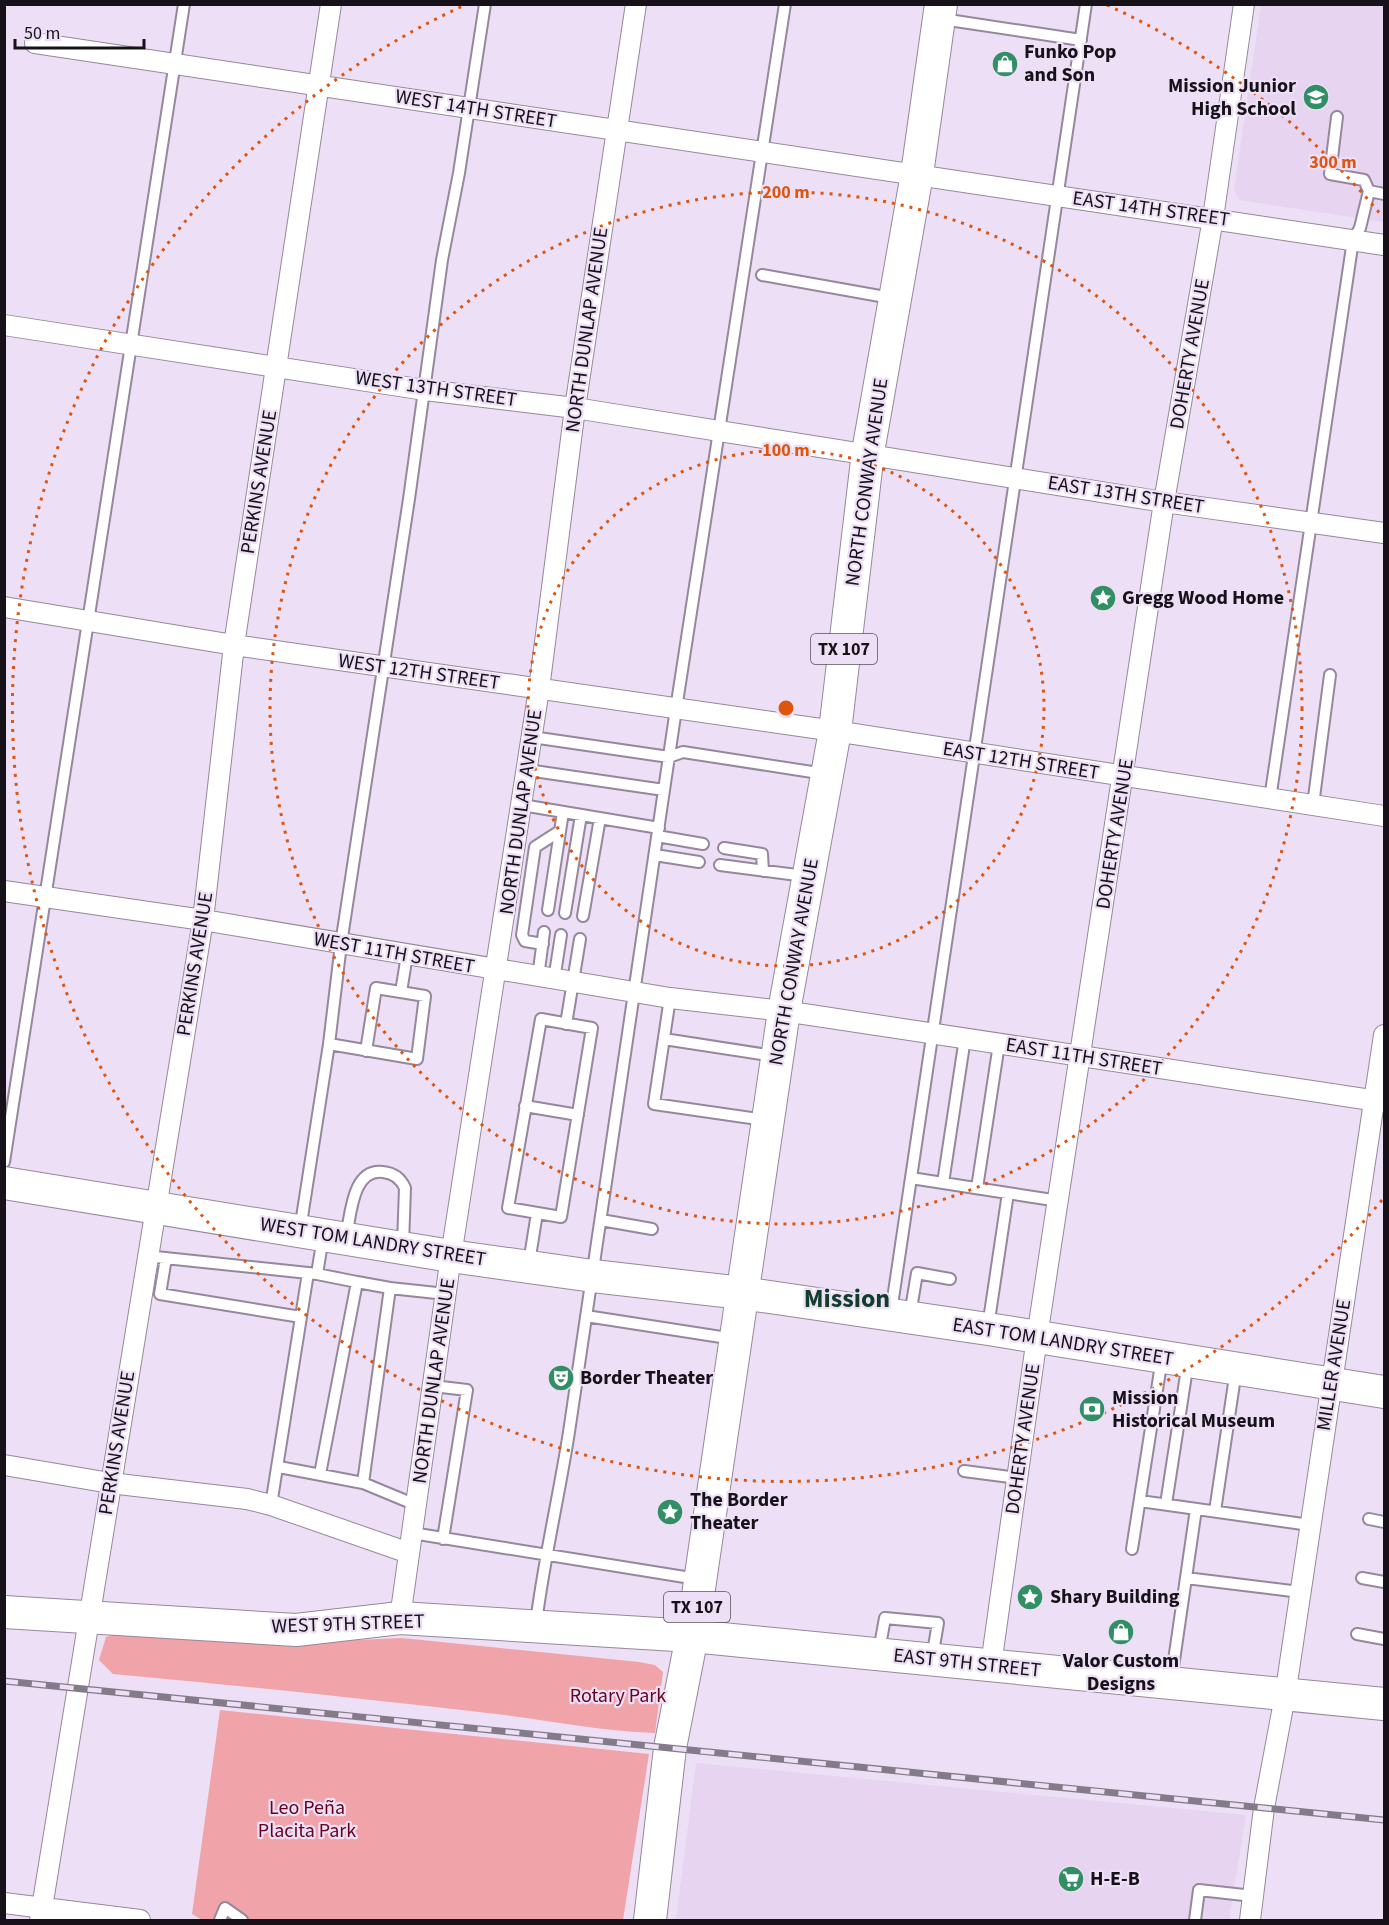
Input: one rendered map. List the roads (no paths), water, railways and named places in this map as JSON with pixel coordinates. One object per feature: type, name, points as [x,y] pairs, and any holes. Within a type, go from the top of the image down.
[{"type":"main road","name":"NORTH CONWAY AVENUE","points":[[650,1920],[670,1748],[692,1636],[784,1011],[835,731],[868,452],[917,174],[940,11]]},
{"type":"main road","name":"WEST TOM LANDRY STREET","points":[[4,1182],[451,1256],[592,1276],[742,1293]]},
{"type":"main road","name":"EAST TOM LANDRY STREET","points":[[742,1293],[988,1329],[1384,1392]]},
{"type":"main road","name":"WEST 9TH STREET","points":[[4,1612],[296,1630],[400,1618],[692,1636]]},
{"type":"main road","name":"EAST 9TH STREET","points":[[692,1636],[1384,1704]]},
{"type":"street","name":"PERKINS AVENUE","points":[[41,1915],[146,1256],[203,920],[234,645],[331,4]]},
{"type":"street","name":"NORTH DUNLAP AVENUE","points":[[400,1618],[451,1256],[539,689],[575,408],[636,4]]},
{"type":"street","name":"DOHERTY AVENUE","points":[[991,1665],[1037,1337],[1124,777],[1164,502],[1213,218],[1244,4]]},
{"type":"street","name":"WEST 14TH STREET","points":[[35,42],[917,174]]},
{"type":"street","name":"EAST 14TH STREET","points":[[917,174],[1384,245]]},
{"type":"street","name":"WEST 13TH STREET","points":[[4,325],[425,390],[575,408],[719,433],[868,452]]},
{"type":"street","name":"EAST 13TH STREET","points":[[868,452],[1164,502],[1384,533]]},
{"type":"street","name":"WEST 12TH STREET","points":[[4,607],[234,645],[835,731]]},
{"type":"street","name":"EAST 12TH STREET","points":[[835,731],[1384,816]]},
{"type":"street","name":"WEST 11TH STREET","points":[[4,891],[203,920],[635,993],[784,1011]]},
{"type":"street","name":"EAST 11TH STREET","points":[[784,1011],[1379,1101]]},
{"type":"street","name":"MILLER AVENUE","points":[[1250,1920],[1264,1808],[1285,1696],[1331,1385],[1379,1101],[1384,1035]]},
{"type":"street","points":[[4,1466],[271,1505],[409,1553]]},
{"type":"street","points":[[4,1903],[41,1915],[140,1920]]},
{"type":"lane","points":[[4,1162],[184,4]]},
{"type":"lane","points":[[271,1505],[302,1317],[323,1234],[329,1044],[341,944],[425,390],[442,260],[469,107],[484,4]]},
{"type":"lane","points":[[535,1627],[545,1554],[556,1512],[601,1220],[676,709],[785,4]]},
{"type":"lane","points":[[900,1317],[911,1178],[931,1034],[976,753],[1086,4]]},
{"type":"lane","points":[[940,11],[1081,40]]},
{"type":"lane","points":[[1270,799],[1313,523],[1353,240],[1360,228],[1369,191],[1364,180],[1330,174],[1337,117]]},
{"type":"lane","points":[[1369,191],[1384,194]]},
{"type":"lane","points":[[762,275],[895,298]]},
{"type":"lane","points":[[1313,805],[1330,675]]},
{"type":"lane","points":[[532,736],[669,757],[683,752],[827,774]]},
{"type":"lane","points":[[527,770],[664,790]]},
{"type":"lane","points":[[522,805],[600,819],[703,844]]},
{"type":"lane","points":[[548,910],[563,812]]},
{"type":"lane","points":[[565,913],[581,815]]},
{"type":"lane","points":[[583,916],[600,819]]},
{"type":"lane","points":[[543,944],[525,941],[522,935],[535,847],[560,831]]},
{"type":"lane","points":[[724,848],[762,854],[763,871]]},
{"type":"lane","points":[[655,855],[699,862]]},
{"type":"lane","points":[[720,865],[809,877]]},
{"type":"lane","points":[[544,932],[543,944],[566,1024]]},
{"type":"lane","points":[[555,980],[561,935]]},
{"type":"lane","points":[[555,980],[580,939]]},
{"type":"lane","points":[[401,992],[407,955]]},
{"type":"lane","points":[[329,1044],[366,1051],[417,1059],[425,996],[376,988],[366,1051]]},
{"type":"lane","points":[[670,998],[654,1104],[768,1120]]},
{"type":"lane","points":[[540,1019],[566,1024],[592,1028],[561,1217],[508,1208],[540,1019]]},
{"type":"lane","points":[[943,1183],[964,1038]]},
{"type":"lane","points":[[664,1039],[778,1056]]},
{"type":"lane","points":[[977,1188],[999,1044]]},
{"type":"lane","points":[[525,1106],[578,1115]]},
{"type":"lane","points":[[323,1234],[359,1184],[371,1174],[386,1172],[401,1180],[405,1188],[402,1248]]},
{"type":"lane","points":[[911,1178],[1059,1202]]},
{"type":"lane","points":[[988,1329],[1008,1194]]},
{"type":"lane","points":[[529,1267],[537,1213]]},
{"type":"lane","points":[[601,1220],[652,1229]]},
{"type":"lane","points":[[146,1256],[313,1273],[390,1288],[446,1294]]},
{"type":"lane","points":[[166,1258],[160,1294],[302,1317]]},
{"type":"lane","points":[[900,1317],[917,1273],[950,1279]]},
{"type":"lane","points":[[320,1474],[357,1282]]},
{"type":"lane","points":[[363,1483],[390,1288]]},
{"type":"lane","points":[[586,1316],[735,1339]]},
{"type":"lane","points":[[1132,1548],[1140,1500],[1175,1360]]},
{"type":"lane","points":[[1166,1504],[1175,1360]]},
{"type":"lane","points":[[1215,1511],[1236,1370]]},
{"type":"lane","points":[[433,1386],[467,1390],[443,1539]]},
{"type":"lane","points":[[279,1467],[363,1483],[416,1505]]},
{"type":"lane","points":[[964,1471],[1018,1478]]},
{"type":"lane","points":[[1140,1500],[1310,1525]]},
{"type":"lane","points":[[1171,1684],[1196,1509]]},
{"type":"lane","points":[[1369,1519],[1384,1522]]},
{"type":"lane","points":[[412,1533],[700,1579]]},
{"type":"lane","points":[[1186,1578],[1300,1593]]},
{"type":"lane","points":[[1362,1578],[1384,1582]]},
{"type":"lane","points":[[1357,1634],[1384,1639]]},
{"type":"lane","points":[[1195,1920],[1199,1890],[1253,1896]]},
{"type":"lane","points":[[220,1920],[225,1908],[242,1920]]},
{"type":"railway","points":[[4,1681],[1384,1820]]},
{"type":"place","name":"Funko Pop and Son","points":[[1005,64]]},
{"type":"place","name":"Mission Junior High School","points":[[1316,97]]},
{"type":"place","name":"Gregg Wood Home","points":[[1103,598]]},
{"type":"place","name":"Border Theater","points":[[561,1378]]},
{"type":"place","name":"Mission Historical Museum","points":[[1092,1409]]},
{"type":"place","name":"The Border Theater","points":[[670,1512]]},
{"type":"place","name":"Shary Building","points":[[1030,1597]]},
{"type":"place","name":"Valor Custom Designs","points":[[1121,1632]]},
{"type":"place","name":"H-E-B","points":[[1071,1879]]},
{"type":"district","name":"Mission","points":[[847,1298]]},
{"type":"park label","name":"Rotary Park","points":[[618,1696]]},
{"type":"park label","name":"Leo Peña Placita Park","points":[[307,1820]]}]
